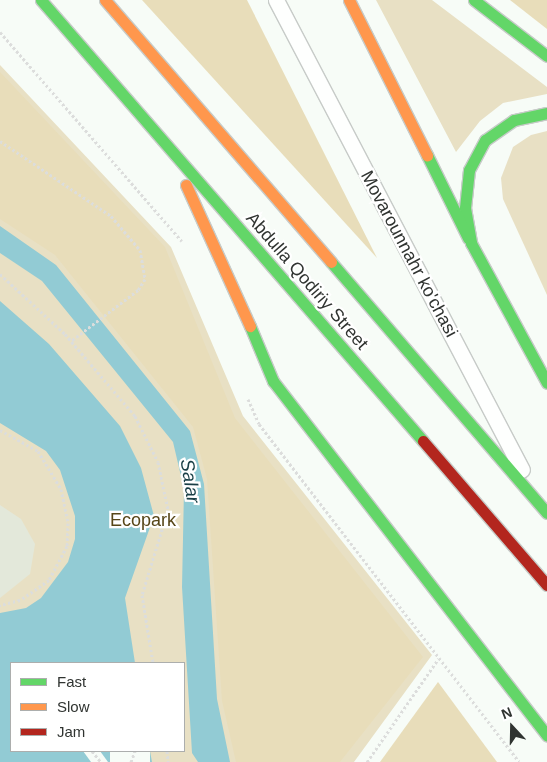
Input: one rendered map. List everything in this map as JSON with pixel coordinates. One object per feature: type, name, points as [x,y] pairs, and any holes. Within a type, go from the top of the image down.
[{"type":"main road","name":"Abdulla Qodiriy Street","points":[[41,0],[547,584]]},
{"type":"main road","name":"Abdulla Qodiriy Street","points":[[105,0],[544,510]]},
{"type":"main road","points":[[349,0],[471,243],[547,383]]},
{"type":"main road","points":[[474,0],[547,56]]},
{"type":"main road","points":[[471,243],[466,188],[476,154],[497,128],[514,120],[547,113]]},
{"type":"main road","points":[[152,128],[202,212],[273,381],[547,736]]},
{"type":"lane","name":"Movarounnahr ko'chasi","points":[[276,0],[544,510]]},
{"type":"path","points":[[0,141],[111,216],[135,240],[145,279],[128,300],[71,341]]},
{"type":"path","points":[[0,274],[71,341],[136,416],[158,462],[168,510],[142,595],[153,662]]},
{"type":"path","points":[[0,430],[38,451],[61,489],[68,523],[67,546],[50,580],[20,600],[0,605]]},
{"type":"path","points":[[367,762],[439,658],[519,762]]},
{"type":"path","points":[[93,752],[101,762]]},
{"type":"green space","points":[[376,0],[432,0],[547,87],[547,94],[503,103],[480,121],[456,152]]},
{"type":"green space","name":"Ecopark","points":[[0,65],[171,247],[243,416],[432,655],[354,762],[0,762]]},
{"type":"green space","points":[[547,131],[547,295],[503,199],[501,178],[513,147],[531,135]]},
{"type":"shaded area","points":[[142,0],[247,0],[377,258]]},
{"type":"shaded area","points":[[510,0],[547,0],[547,29]]},
{"type":"shaded area","points":[[0,72],[165,247],[235,418],[423,657],[340,762],[236,762],[222,701],[207,479],[193,427],[55,255],[0,219]]},
{"type":"shaded area","points":[[438,682],[497,762],[380,762]]},
{"type":"water","name":"Salar","points":[[0,226],[56,265],[190,431],[204,484],[217,699],[230,762],[198,762],[192,753],[182,587],[184,489],[173,442],[42,281],[0,253]]},
{"type":"water","points":[[0,301],[49,344],[120,426],[141,468],[154,516],[125,598],[135,662],[10,662],[10,752],[150,752],[152,762],[0,762],[0,613],[26,608],[41,598],[68,562],[75,539],[75,516],[60,470],[46,451],[0,423]]},
{"type":"pier","points":[[84,752],[101,752],[108,762],[91,762]]},
{"type":"pier","points":[[110,752],[150,752],[150,762],[110,762]]},
{"type":"building","points":[[0,505],[21,519],[35,544],[30,574],[0,598]]},
{"type":"traffic: fast","points":[[41,0],[423,441]]},
{"type":"traffic: fast","points":[[474,0],[547,56]]},
{"type":"traffic: fast","points":[[547,113],[514,120],[485,140],[469,170],[465,208],[471,243],[547,383]]},
{"type":"traffic: fast","points":[[427,155],[468,238]]},
{"type":"traffic: fast","points":[[331,262],[547,513]]},
{"type":"traffic: fast","points":[[250,326],[273,381],[547,736]]},
{"type":"traffic: slow","points":[[105,0],[331,262]]},
{"type":"traffic: slow","points":[[349,0],[427,155]]},
{"type":"traffic: slow","points":[[186,185],[250,326]]},
{"type":"traffic: jam","points":[[423,441],[547,585]]}]
